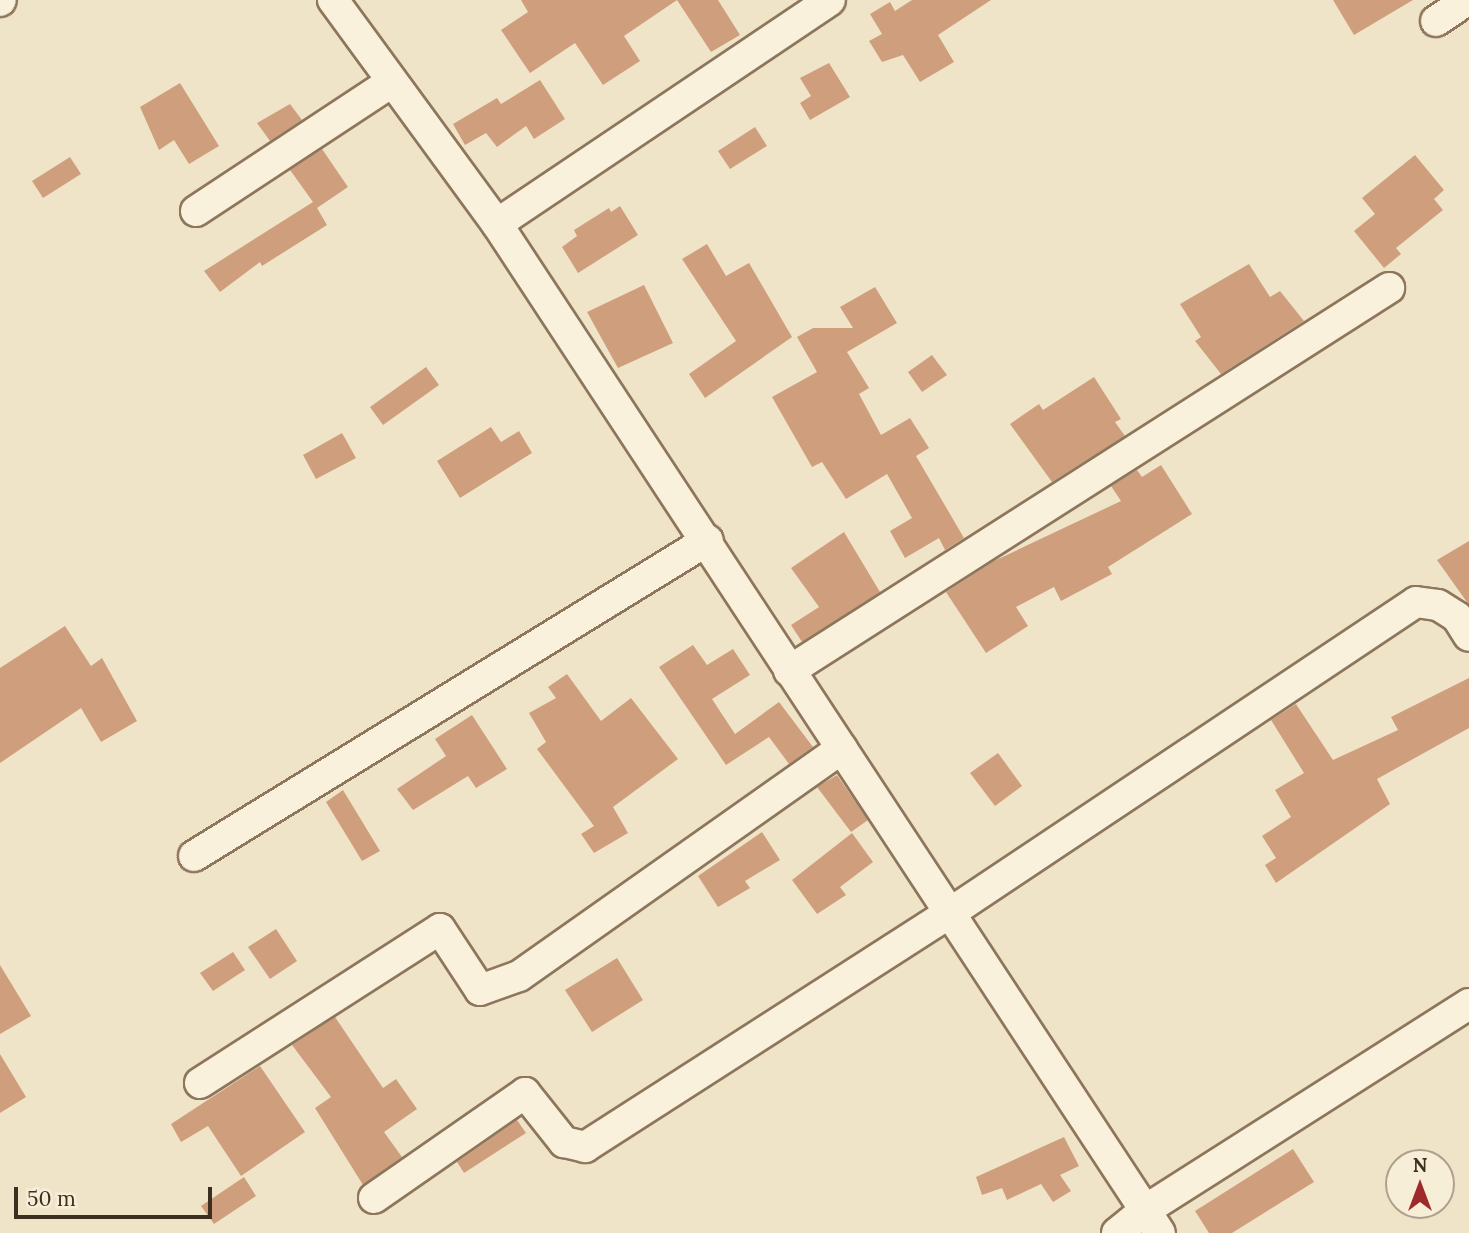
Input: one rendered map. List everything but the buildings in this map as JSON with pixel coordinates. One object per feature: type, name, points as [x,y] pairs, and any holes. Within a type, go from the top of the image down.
[{"type":"street","points":[[333,0],[498,224],[708,540],[789,671],[1152,1222]]},
{"type":"street","points":[[498,224],[830,0]]},
{"type":"street","points":[[1436,21],[1467,0]]},
{"type":"street","points":[[196,211],[392,82]]},
{"type":"street","points":[[789,671],[1389,288]]},
{"type":"street","points":[[194,856],[708,540]]},
{"type":"street","points":[[374,1198],[525,1093],[564,1142],[584,1147],[950,913],[1416,602],[1438,605],[1457,617],[1469,636]]},
{"type":"street","points":[[200,1083],[440,929],[480,990],[519,976],[842,748]]},
{"type":"street","points":[[1117,1233],[1152,1222],[1469,1004]]}]
